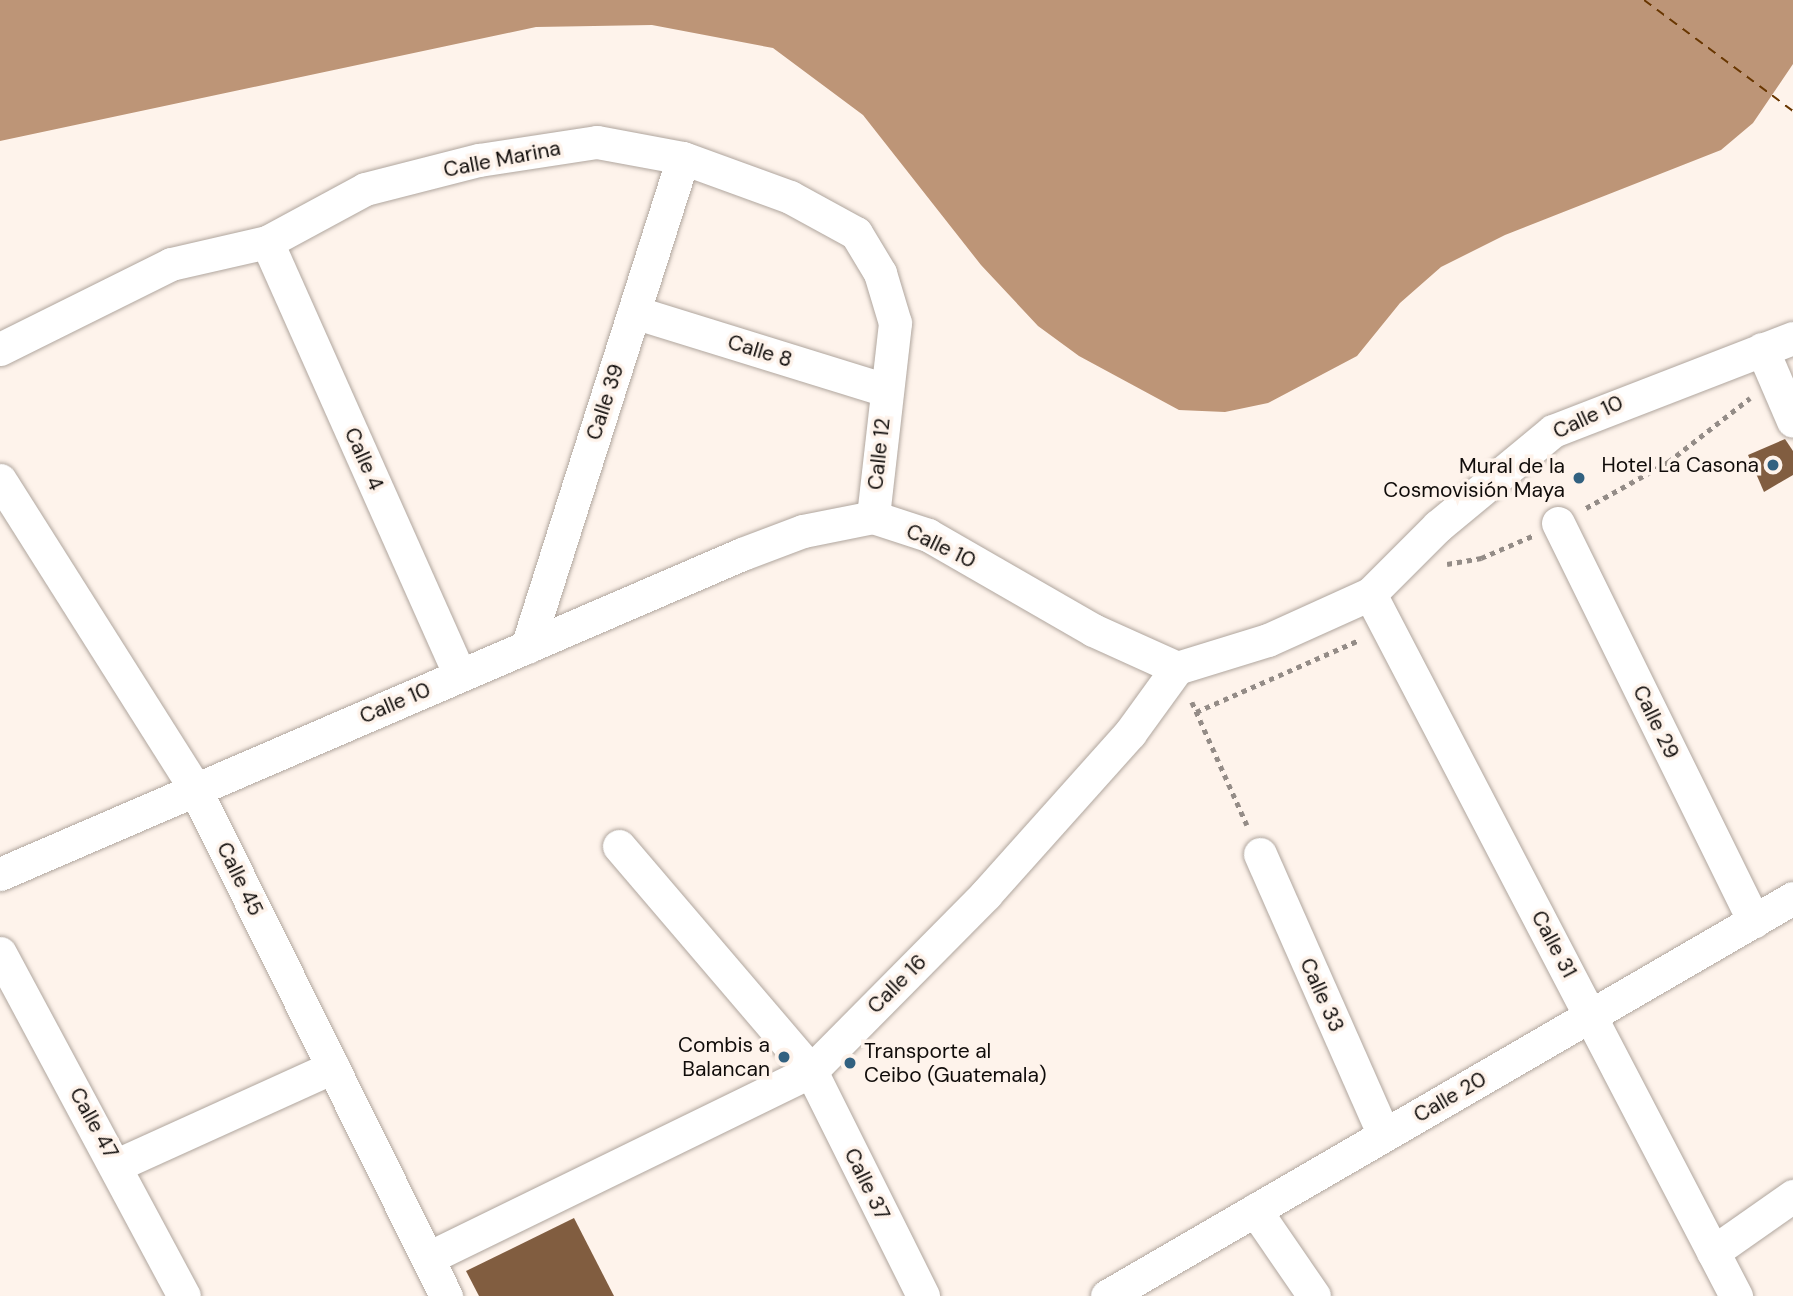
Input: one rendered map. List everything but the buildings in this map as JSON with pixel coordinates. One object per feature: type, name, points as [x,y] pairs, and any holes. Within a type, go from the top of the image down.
[{"type":"street","name":"Calle Marina","points":[[0,349],[171,264],[267,242],[365,189],[479,160],[597,142],[683,158],[790,197],[856,233],[880,274],[895,323],[886,390]]},
{"type":"street","name":"Calle 39","points":[[527,647],[683,158]]},
{"type":"street","name":"Calle 4","points":[[267,242],[460,676]]},
{"type":"street","name":"Calle 8","points":[[634,312],[886,390]]},
{"type":"street","name":"Calle 10","points":[[0,874],[742,554],[803,531],[873,517],[928,535],[1093,630],[1177,668],[1268,640],[1370,594],[1438,526],[1553,431],[1768,363],[1793,338]]},
{"type":"street","points":[[1768,363],[1793,421]]},
{"type":"street","name":"Calle 12","points":[[873,517],[886,390]]},
{"type":"street","name":"Calle 45","points":[[0,481],[195,789],[446,1296]]},
{"type":"street","name":"Calle 29","points":[[1558,523],[1754,920]]},
{"type":"street","name":"Calle 31","points":[[1370,594],[1592,1015],[1736,1296]]},
{"type":"street","name":"Calle 16","points":[[428,1258],[811,1071],[986,894],[1130,733],[1177,668]]},
{"type":"street","name":"Calle 37","points":[[619,846],[811,1071],[923,1296]]},
{"type":"street","name":"Calle 33","points":[[1260,854],[1384,1135]]},
{"type":"street","name":"Calle 20","points":[[1107,1296],[1793,898]]},
{"type":"street","name":"Calle 47","points":[[0,953],[117,1165],[184,1296]]},
{"type":"street","points":[[117,1165],[333,1068]]},
{"type":"street","points":[[1713,1252],[1793,1196]]},
{"type":"street","points":[[1255,1210],[1314,1296]]},
{"type":"path","points":[[1443,564],[1481,558],[1558,523],[1668,462],[1768,363]]},
{"type":"path","points":[[1196,712],[1387,627]]},
{"type":"path","points":[[1177,668],[1260,854]]},
{"type":"shaded area","points":[[0,0],[1793,0],[1793,64],[1753,123],[1721,150],[1505,235],[1441,267],[1400,303],[1357,356],[1268,403],[1225,412],[1179,410],[1079,356],[1038,326],[981,265],[863,115],[773,48],[652,25],[536,27],[0,141]]},
{"type":"ferry route","points":[[1644,0],[1793,111]]},
{"type":"place","name":"Hotel La Casona","points":[[1773,465]]},
{"type":"place","name":"Mural de la Cosmovisión Maya","points":[[1579,478]]},
{"type":"place","name":"Combis a Balancan","points":[[784,1057]]},
{"type":"place","name":"Transporte al Ceibo (Guatemala)","points":[[850,1063]]}]
